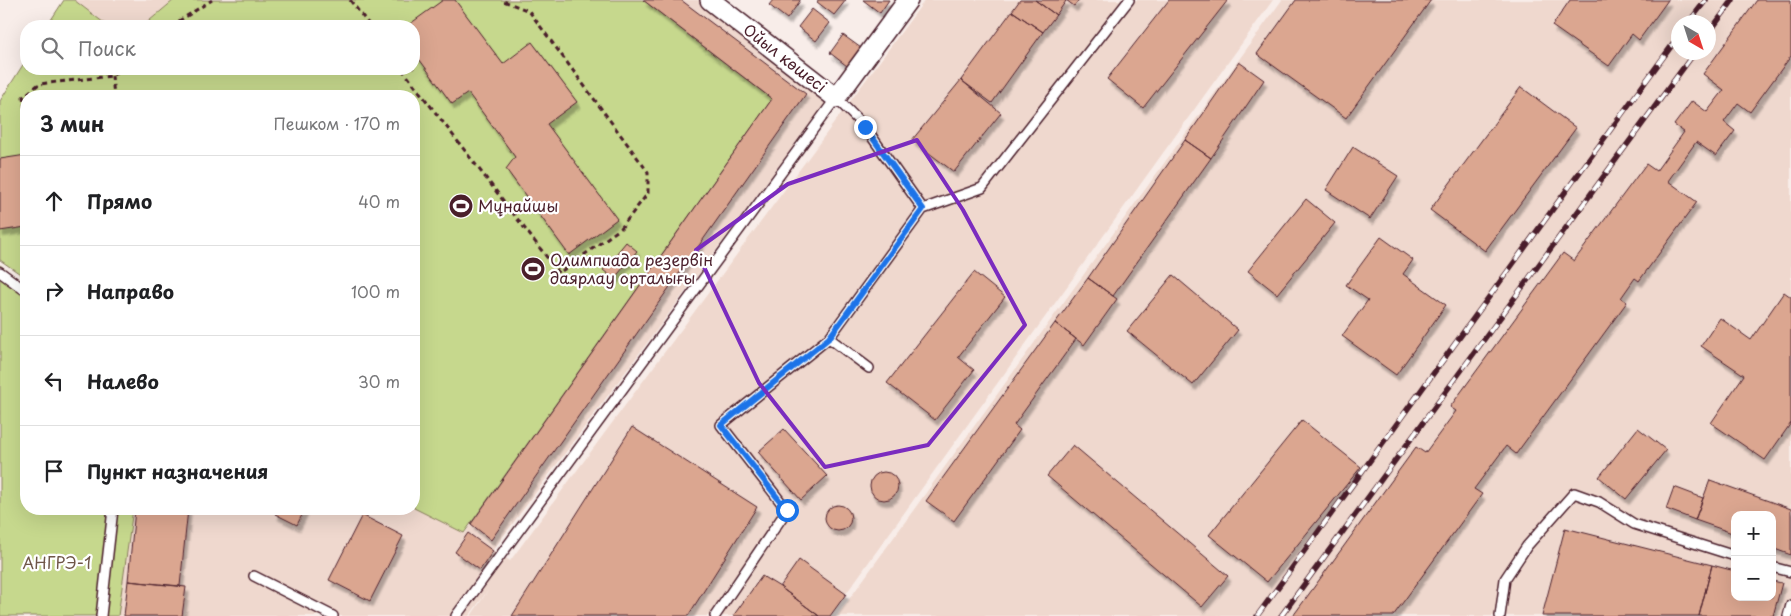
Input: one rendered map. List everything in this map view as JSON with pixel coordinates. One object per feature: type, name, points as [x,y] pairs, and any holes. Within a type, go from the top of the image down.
[{"type":"street","name":"Ойыл көшесі","points":[[710,0],[836,98]]},
{"type":"street","points":[[836,98],[908,0]]},
{"type":"lane","points":[[715,616],[787,510],[721,425],[829,338],[923,209],[982,188],[1129,0]]},
{"type":"lane","points":[[456,616],[836,98],[865,127],[923,209]]},
{"type":"lane","points":[[1,275],[20,287]]},
{"type":"lane","points":[[829,338],[868,368]]},
{"type":"lane","points":[[1500,616],[1505,580],[1527,546],[1574,493],[1599,502],[1634,524],[1731,555]]},
{"type":"lane","points":[[101,616],[112,515]]},
{"type":"lane","points":[[1776,568],[1791,572]]},
{"type":"lane","points":[[254,576],[333,616]]},
{"type":"lane","points":[[1788,616],[1791,605]]},
{"type":"path","points":[[180,20],[212,0]]},
{"type":"path","points":[[350,0],[365,20]]},
{"type":"path","points":[[420,92],[559,273],[621,228],[648,193],[648,172],[529,11],[501,0]]},
{"type":"path","points":[[407,75],[418,90]]},
{"type":"path","points":[[32,90],[39,84],[112,76],[113,90]]},
{"type":"highlighted area","points":[[917,140],[963,210],[1025,325],[928,445],[825,467],[759,383],[696,250],[788,184]]},
{"type":"shaded area","points":[[74,0],[174,0],[150,20],[100,20]]},
{"type":"shaded area","points":[[643,0],[703,0],[830,97],[493,550],[510,561],[925,0],[1273,0],[830,616],[471,616],[489,589],[469,616],[118,616],[132,515],[420,515],[420,511],[465,533],[772,99]]},
{"type":"shaded area","points":[[1282,0],[1791,0],[1791,616],[837,616]]},
{"type":"green space","points":[[64,0],[74,0],[100,20],[51,20]]},
{"type":"green space","name":"Олимпиада резервін даярлау орталығы","points":[[174,0],[643,0],[772,99],[464,533],[420,511],[420,90],[20,90],[20,274],[0,260],[0,101],[20,69],[20,75],[420,75],[420,20],[150,20]]},
{"type":"green space","name":"АНГРЭ-1","points":[[0,265],[20,280],[20,515],[132,515],[118,616],[0,616]]},
{"type":"building","points":[[443,0],[455,0],[503,64],[532,42],[577,102],[547,124],[617,219],[569,255],[506,169],[515,157],[468,93],[452,104],[420,60],[420,20],[415,20]]},
{"type":"building","points":[[643,0],[681,0],[806,94],[491,540],[471,524],[772,99]]},
{"type":"building","points":[[773,0],[800,1],[787,19],[769,5]]},
{"type":"building","points":[[818,0],[846,0],[834,15],[817,2]]},
{"type":"building","points":[[863,0],[889,0],[880,13]]},
{"type":"building","points":[[1020,0],[1035,0],[1056,15],[1043,32],[1012,11]]},
{"type":"building","points":[[1035,0],[1065,0],[1066,1],[1056,15]]},
{"type":"building","points":[[1066,0],[1079,0],[1074,6]]},
{"type":"building","points":[[1169,0],[1228,0],[1143,108],[1107,79]]},
{"type":"building","points":[[1296,0],[1431,0],[1346,118],[1257,54]]},
{"type":"building","points":[[1570,0],[1668,0],[1639,40],[1632,34],[1609,66],[1552,26]]},
{"type":"building","points":[[1757,0],[1791,0],[1791,56],[1750,112],[1738,103],[1724,122],[1735,131],[1716,156],[1696,142],[1668,181],[1697,202],[1639,281],[1635,278],[1621,298],[1627,302],[1516,454],[1506,446],[1474,489],[1482,494],[1393,616],[1293,616],[1416,447],[1425,453],[1456,411],[1450,407],[1563,253],[1574,261],[1646,164],[1656,171],[1684,132],[1674,125],[1692,101],[1707,112],[1724,90],[1703,74],[1713,60],[1716,60],[1716,56]]},
{"type":"building","points":[[812,9],[830,23],[816,41],[798,27]]},
{"type":"building","points":[[1012,11],[1043,32],[992,103],[961,80]]},
{"type":"building","points":[[843,35],[861,48],[847,66],[830,53]]},
{"type":"building","points":[[1239,62],[1264,80],[1211,158],[1185,140]]},
{"type":"building","points":[[961,80],[1001,113],[954,172],[912,140]]},
{"type":"building","points":[[1521,87],[1576,128],[1485,251],[1430,210]]},
{"type":"building","points":[[1185,140],[1211,158],[1113,296],[1088,278]]},
{"type":"building","points":[[1353,147],[1398,176],[1370,219],[1326,190]]},
{"type":"building","points":[[20,156],[20,228],[0,231],[0,159]]},
{"type":"building","points":[[1306,199],[1335,223],[1277,294],[1248,271]]},
{"type":"building","points":[[1381,237],[1413,260],[1403,274],[1446,305],[1396,375],[1342,336],[1368,300],[1346,285]]},
{"type":"building","points":[[626,242],[637,251],[614,279],[603,270]]},
{"type":"building","points":[[974,272],[1005,297],[958,357],[974,370],[935,420],[887,383]]},
{"type":"building","points":[[1173,275],[1238,330],[1193,385],[1127,331]]},
{"type":"building","points":[[1088,278],[1117,299],[1084,345],[1055,323]]},
{"type":"building","points":[[1784,292],[1791,297],[1791,423],[1765,460],[1711,423],[1744,375],[1701,346],[1720,318],[1751,340]]},
{"type":"building","points":[[1055,323],[1076,339],[1014,425],[1020,430],[954,521],[926,501]]},
{"type":"building","points":[[1302,420],[1361,467],[1267,582],[1209,535]]},
{"type":"building","points":[[632,427],[757,507],[688,616],[512,616]]},
{"type":"building","points":[[1638,428],[1666,450],[1626,499],[1599,477]]},
{"type":"building","points":[[784,429],[827,476],[801,500],[758,452]]},
{"type":"building","points":[[1073,445],[1228,576],[1202,607],[1047,476]]},
{"type":"building","points":[[884,472],[894,476],[898,486],[894,496],[884,500],[874,496],[870,486],[874,476]]},
{"type":"building","points":[[1710,480],[1791,509],[1791,555],[1776,549],[1776,511],[1731,511],[1731,533],[1695,520]]},
{"type":"building","points":[[1674,487],[1703,498],[1695,520],[1666,509]]},
{"type":"building","points":[[838,505],[847,509],[851,518],[847,527],[838,531],[829,527],[825,518],[829,509]]},
{"type":"building","points":[[134,515],[187,515],[180,586],[128,581]]},
{"type":"building","points":[[277,515],[302,515],[297,525]]},
{"type":"building","points":[[362,515],[403,536],[370,601],[329,580]]},
{"type":"building","points":[[1565,528],[1712,565],[1699,616],[1542,616]]},
{"type":"building","points":[[468,533],[493,551],[480,570],[455,552]]},
{"type":"building","points":[[799,560],[846,594],[830,616],[819,616],[780,587]]},
{"type":"building","points":[[1712,565],[1731,570],[1731,601],[1776,601],[1776,582],[1782,583],[1773,616],[1699,616]]},
{"type":"building","points":[[762,576],[780,587],[819,616],[733,616]]},
{"type":"building","points":[[128,581],[186,587],[182,616],[124,616]]},
{"type":"railway","points":[[1694,15],[1706,0]]},
{"type":"railway","points":[[1716,23],[1733,0]]},
{"type":"railway","points":[[1257,616],[1671,47]]},
{"type":"railway","points":[[1281,616],[1689,60]]},
{"type":"place","name":"Мұнайшы","points":[[461,206]]},
{"type":"place","name":"Олимпиада резервін даярлау орталығы","points":[[533,269]]},
{"type":"route","points":[[787,510],[721,425],[829,338],[923,209],[865,127]]}]
